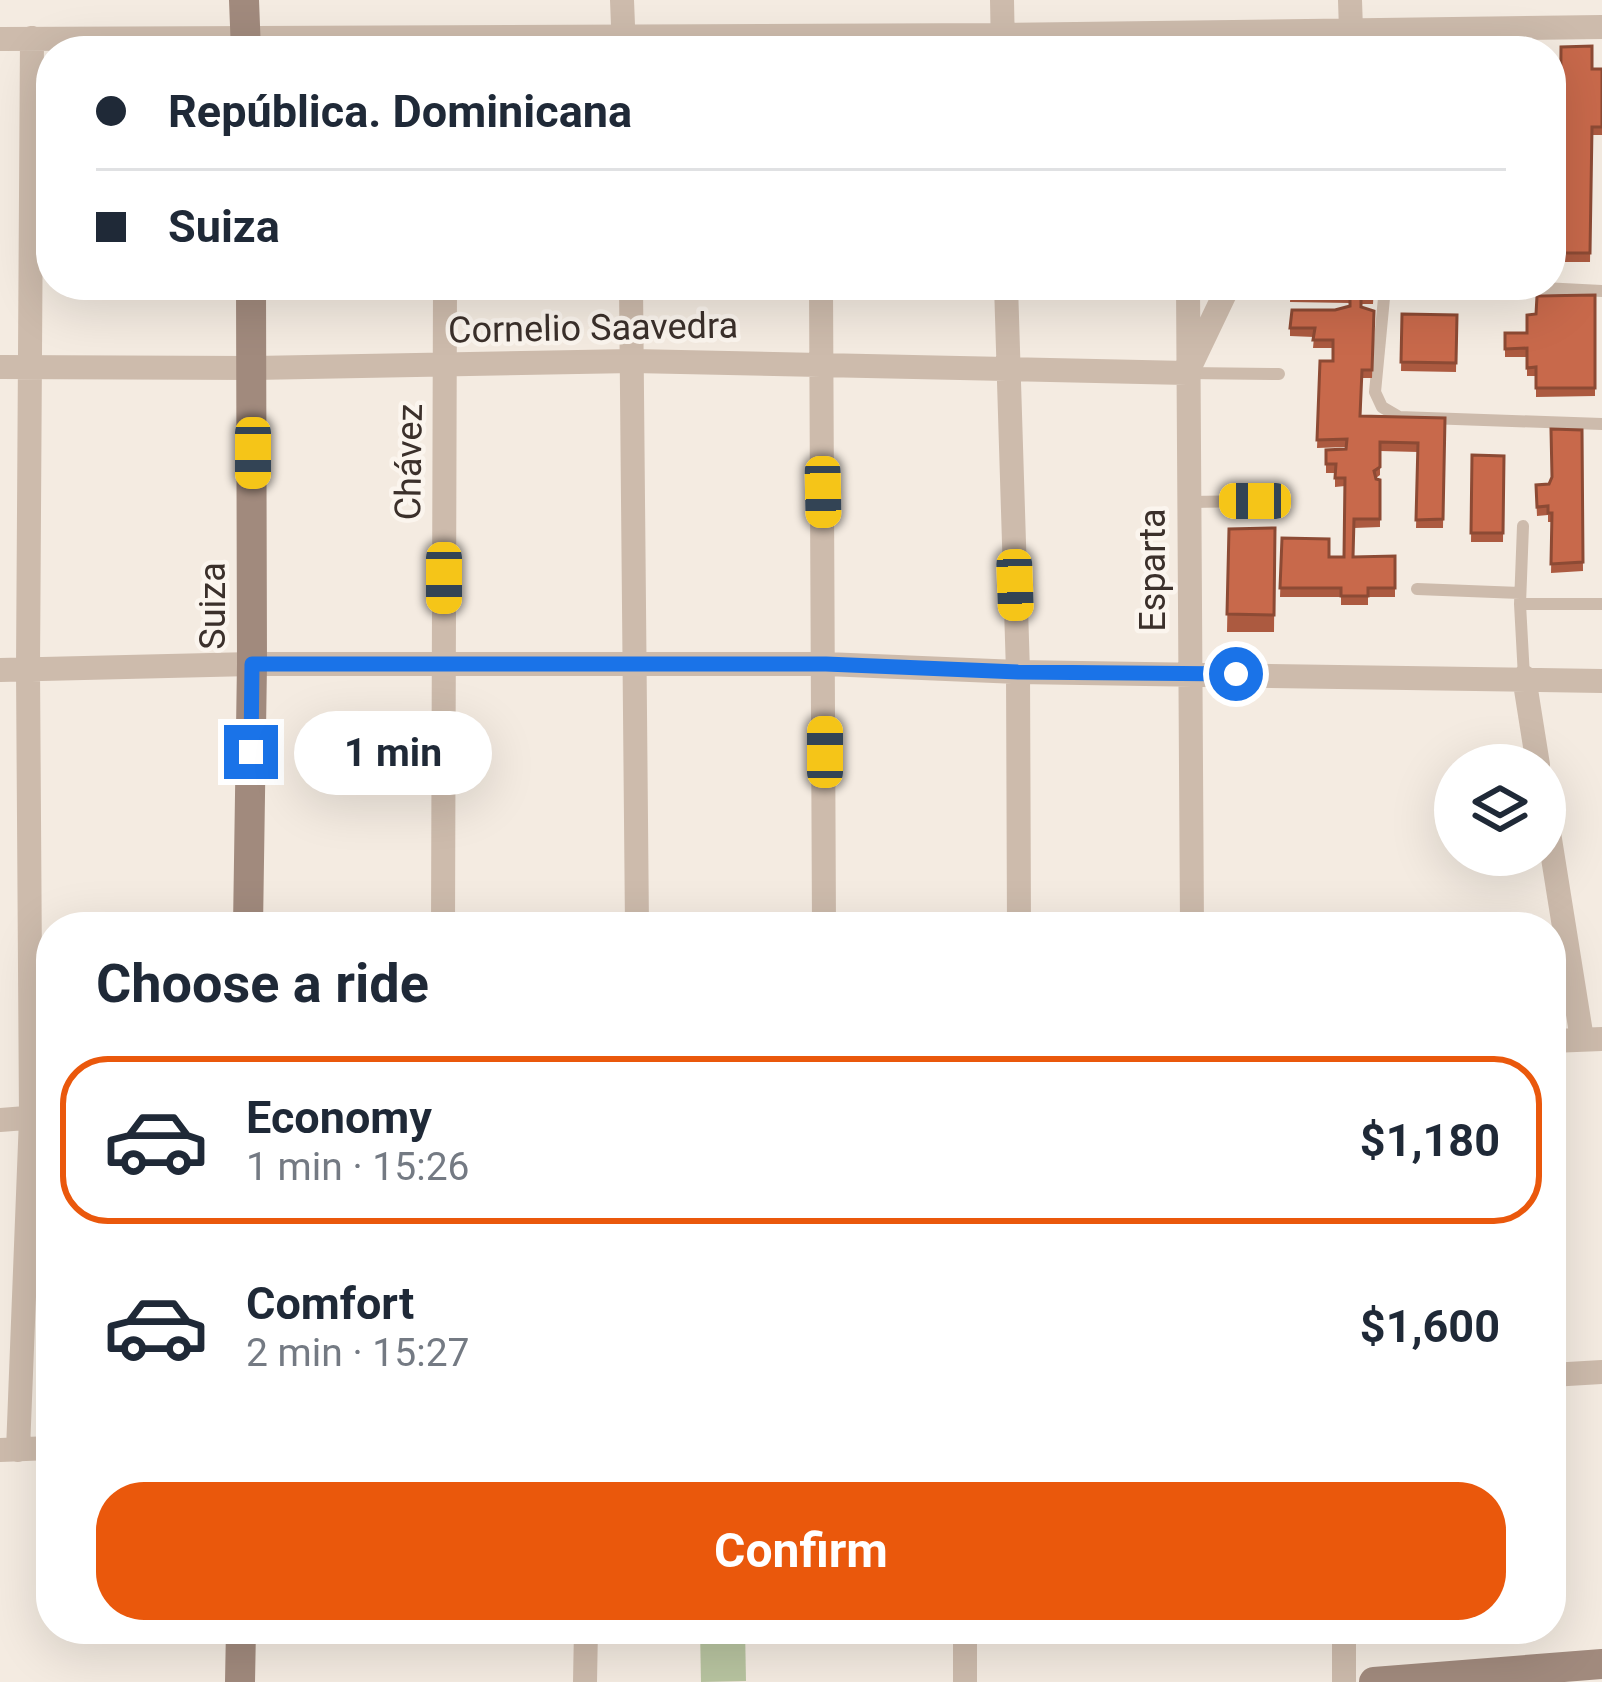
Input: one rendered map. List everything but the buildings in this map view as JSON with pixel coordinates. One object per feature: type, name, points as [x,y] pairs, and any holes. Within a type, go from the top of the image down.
[{"type":"street","points":[[244,0],[246,36]]},
{"type":"street","points":[[622,0],[624,36]]},
{"type":"street","points":[[1002,0],[1002,36]]},
{"type":"street","points":[[1346,36],[1350,0]]},
{"type":"street","points":[[1433,0],[1436,36]]},
{"type":"street","points":[[1478,36],[1602,27]]},
{"type":"street","points":[[32,38],[28,669],[36,945]]},
{"type":"street","points":[[0,39],[36,38]]},
{"type":"street","name":"Suiza","points":[[248,912],[251,300]]},
{"type":"street","name":"Chávez","points":[[443,912],[445,300]]},
{"type":"street","points":[[631,300],[637,912]]},
{"type":"street","points":[[821,300],[824,912]]},
{"type":"street","points":[[1006,300],[1018,672],[1019,912]]},
{"type":"street","name":"Esparta","points":[[1188,300],[1192,912]]},
{"type":"street","points":[[1187,373],[1222,300]]},
{"type":"street","name":"Cornelio Saavedra","points":[[0,367],[633,361],[1187,373]]},
{"type":"street","points":[[0,670],[252,664],[826,664],[1018,672],[1524,676],[1602,681]]},
{"type":"street","points":[[1524,676],[1535,744]]},
{"type":"street","points":[[1559,876],[1592,1039]]},
{"type":"street","points":[[0,1120],[36,1117]]},
{"type":"street","points":[[9,1450],[36,1169]]},
{"type":"street","points":[[1566,1374],[1602,1372]]},
{"type":"street","points":[[240,1682],[241,1644]]},
{"type":"street","points":[[585,1682],[586,1644]]},
{"type":"street","points":[[964,1682],[965,1644]]},
{"type":"street","points":[[1344,1644],[1344,1682]]},
{"type":"street","points":[[1374,1682],[1602,1664]]},
{"type":"lane","points":[[1566,289],[1602,291]]},
{"type":"lane","points":[[1384,300],[1375,392],[1382,407],[1400,417],[1602,424]]},
{"type":"lane","points":[[1187,373],[1279,374]]},
{"type":"lane","points":[[1190,502],[1255,501]]},
{"type":"lane","points":[[1523,526],[1524,676]]},
{"type":"lane","points":[[1417,589],[1602,604]]},
{"type":"green space","points":[[700,1644],[745,1644],[746,1681],[701,1682]]},
{"type":"route","points":[[251,752],[252,664],[826,664],[1236,674]]}]
